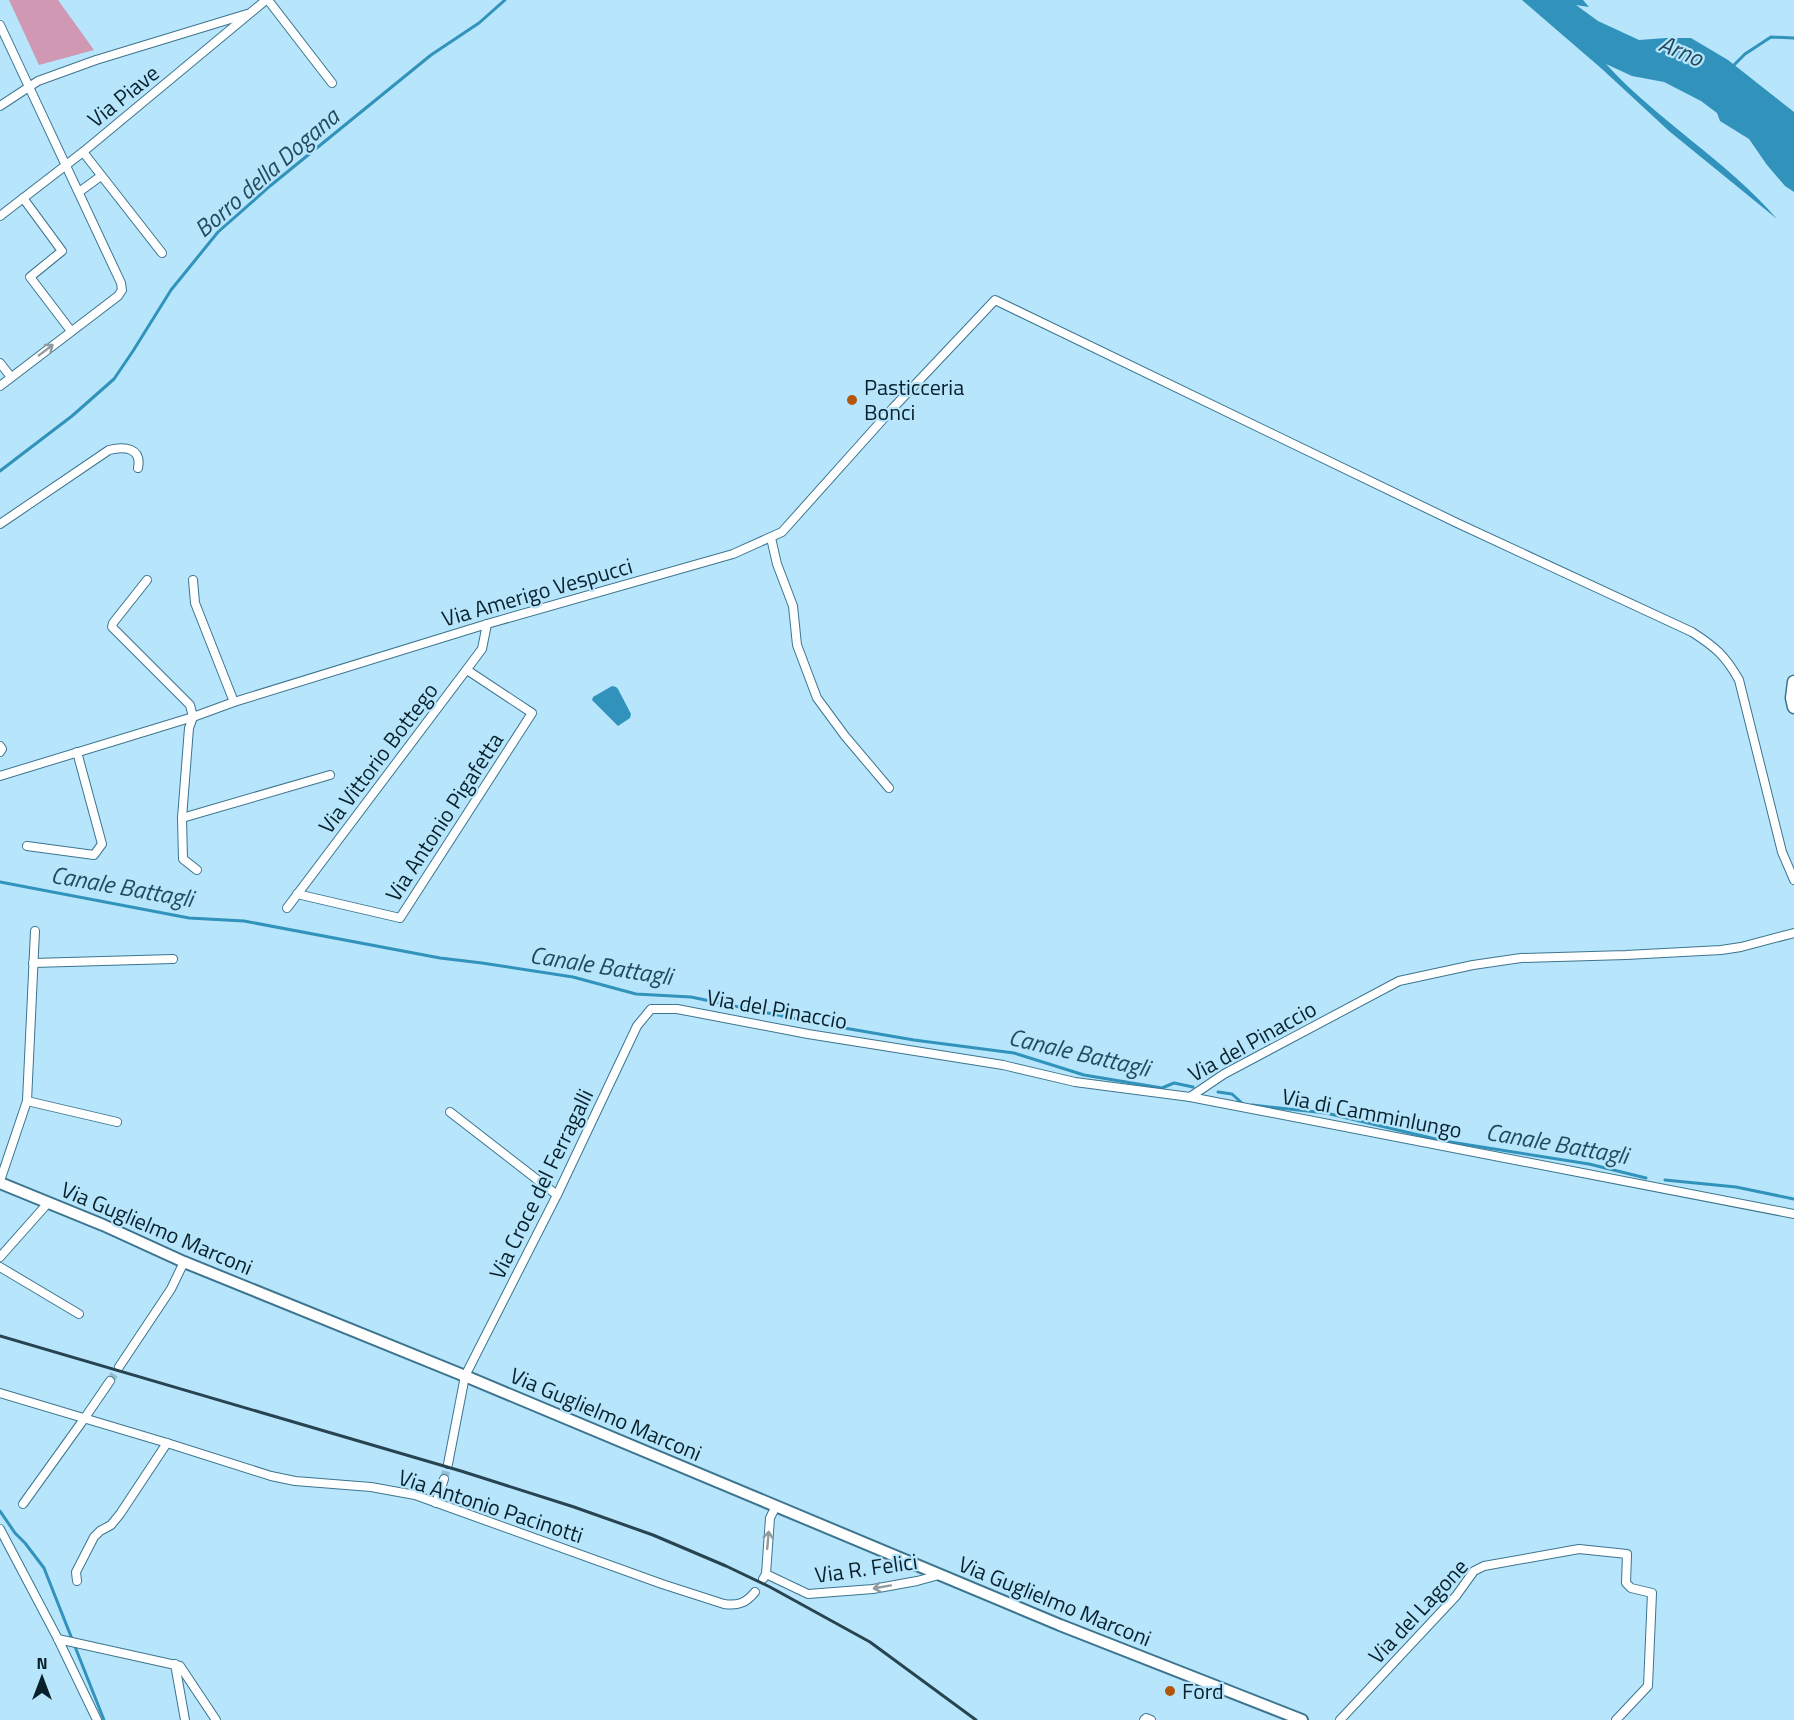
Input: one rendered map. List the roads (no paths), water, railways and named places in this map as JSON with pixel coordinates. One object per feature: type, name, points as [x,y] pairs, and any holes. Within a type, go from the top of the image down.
[{"type":"main road","points":[[1794,682],[1792,698],[1794,707]]},
{"type":"street","name":"Via Piave","points":[[0,216],[83,152],[267,0]]},
{"type":"street","points":[[267,0],[332,83]]},
{"type":"street","points":[[0,106],[38,81],[96,60],[249,13]]},
{"type":"street","points":[[0,25],[79,192],[122,290],[118,296],[0,386]]},
{"type":"street","points":[[83,152],[162,253]]},
{"type":"street","points":[[79,192],[101,176]]},
{"type":"street","points":[[23,198],[62,251],[30,277],[71,331]]},
{"type":"street","name":"Via Amerigo Vespucci","points":[[0,776],[487,624],[734,554],[771,538],[782,532],[893,408],[995,300],[1457,523],[1692,632],[1716,648],[1730,664],[1739,680],[1782,852],[1794,880]]},
{"type":"street","points":[[0,363],[11,377]]},
{"type":"street","points":[[0,524],[109,450],[120,447],[131,449],[137,454],[140,464],[138,468]]},
{"type":"street","points":[[771,538],[777,564],[793,606],[797,645],[817,698],[845,736],[889,788]]},
{"type":"street","points":[[147,580],[112,627],[190,705],[193,717],[189,728],[182,818],[183,859],[197,870]]},
{"type":"street","points":[[194,580],[195,603],[234,702]]},
{"type":"street","name":"Via Vittorio Bottego","points":[[287,908],[482,649],[487,624]]},
{"type":"street","name":"Via Antonio Pigafetta","points":[[297,894],[400,918],[532,714],[466,670]]},
{"type":"street","points":[[0,746],[2,749],[0,752]]},
{"type":"street","points":[[27,846],[94,855],[102,844],[77,752]]},
{"type":"street","points":[[182,818],[330,775]]},
{"type":"street","points":[[0,1182],[27,1101],[35,931]]},
{"type":"street","name":"Via del Pinaccio","points":[[651,1009],[677,1008],[808,1034],[1003,1065],[1075,1082],[1190,1097],[1224,1074],[1399,981],[1473,965],[1521,958],[1721,950],[1794,933]]},
{"type":"street","points":[[33,963],[173,958]]},
{"type":"street","name":"Via Croce del Ferragalli","points":[[448,1464],[465,1376],[557,1195],[637,1026],[651,1009]]},
{"type":"street","name":"Via di Camminlungo","points":[[1190,1097],[1794,1214]]},
{"type":"street","points":[[27,1101],[117,1122]]},
{"type":"street","points":[[450,1113],[557,1195]]},
{"type":"street","name":"Via Guglielmo Marconi","points":[[0,1182],[184,1262],[465,1376],[1060,1625],[1302,1720]]},
{"type":"street","points":[[0,1257],[48,1203]]},
{"type":"street","points":[[119,1366],[171,1289],[184,1262]]},
{"type":"street","points":[[0,1267],[79,1314]]},
{"type":"street","points":[[23,1504],[110,1381]]},
{"type":"street","name":"Via Antonio Pacinotti","points":[[0,1393],[271,1476],[295,1481],[371,1487],[415,1495],[724,1604],[734,1605],[747,1602],[755,1592]]},
{"type":"street","points":[[77,1581],[76,1572],[94,1537],[111,1525],[120,1514],[167,1443]]},
{"type":"street","points":[[436,1503],[444,1479]]},
{"type":"street","name":"Via R. Felici","points":[[776,1506],[770,1518],[764,1576],[808,1594],[873,1589],[939,1575]]},
{"type":"street","points":[[0,1529],[58,1639],[97,1720]]},
{"type":"street","name":"Via del Lagone","points":[[1340,1720],[1455,1596],[1474,1571],[1484,1566],[1579,1549],[1627,1554],[1626,1583],[1631,1588],[1652,1593],[1648,1686],[1616,1720]]},
{"type":"street","points":[[58,1639],[180,1666],[216,1720]]},
{"type":"street","points":[[175,1664],[185,1720]]},
{"type":"street","points":[[1144,1720],[1146,1718],[1151,1720]]},
{"type":"water","name":"Arno","points":[[1522,0],[1583,0],[1589,7],[1576,5],[1598,21],[1639,40],[1691,38],[1728,60],[1794,112],[1794,192],[1785,186],[1767,165],[1749,139],[1720,121],[1717,113],[1701,101],[1664,82],[1632,76],[1606,64],[1626,85],[1736,178],[1777,219],[1669,131]]},
{"type":"water","points":[[612,686],[618,689],[631,714],[630,718],[618,726],[592,700],[593,697]]},
{"type":"waterway","name":"Borro della Dogana","points":[[0,471],[72,416],[114,379],[171,290],[218,232],[270,186],[431,55],[479,23],[505,0]]},
{"type":"waterway","points":[[1731,68],[1745,54],[1771,37],[1794,38]]},
{"type":"waterway","name":"Canale Battagli","points":[[0,882],[189,918],[244,921],[440,958],[573,977],[636,994],[691,997],[821,1024],[914,1040],[1014,1053],[1084,1075],[1162,1088],[1174,1083],[1193,1087]]},
{"type":"waterway","name":"Canale Battagli","points":[[1218,1092],[1232,1094],[1243,1104]]},
{"type":"waterway","name":"Canale Battagli","points":[[1252,1105],[1326,1113],[1444,1141],[1589,1164],[1646,1178]]},
{"type":"waterway","name":"Canale Battagli","points":[[1665,1180],[1736,1187],[1794,1199]]},
{"type":"waterway","points":[[0,1511],[44,1568],[104,1720]]},
{"type":"tunnel","points":[[110,1381],[119,1367]]},
{"type":"tunnel","points":[[444,1479],[448,1464]]},
{"type":"railway","points":[[0,1336],[461,1471],[653,1535],[770,1587],[870,1642],[976,1720]]},
{"type":"place","name":"Pasticceria Bonci","points":[[852,400]]},
{"type":"place","name":"Ford","points":[[1170,1691]]}]
